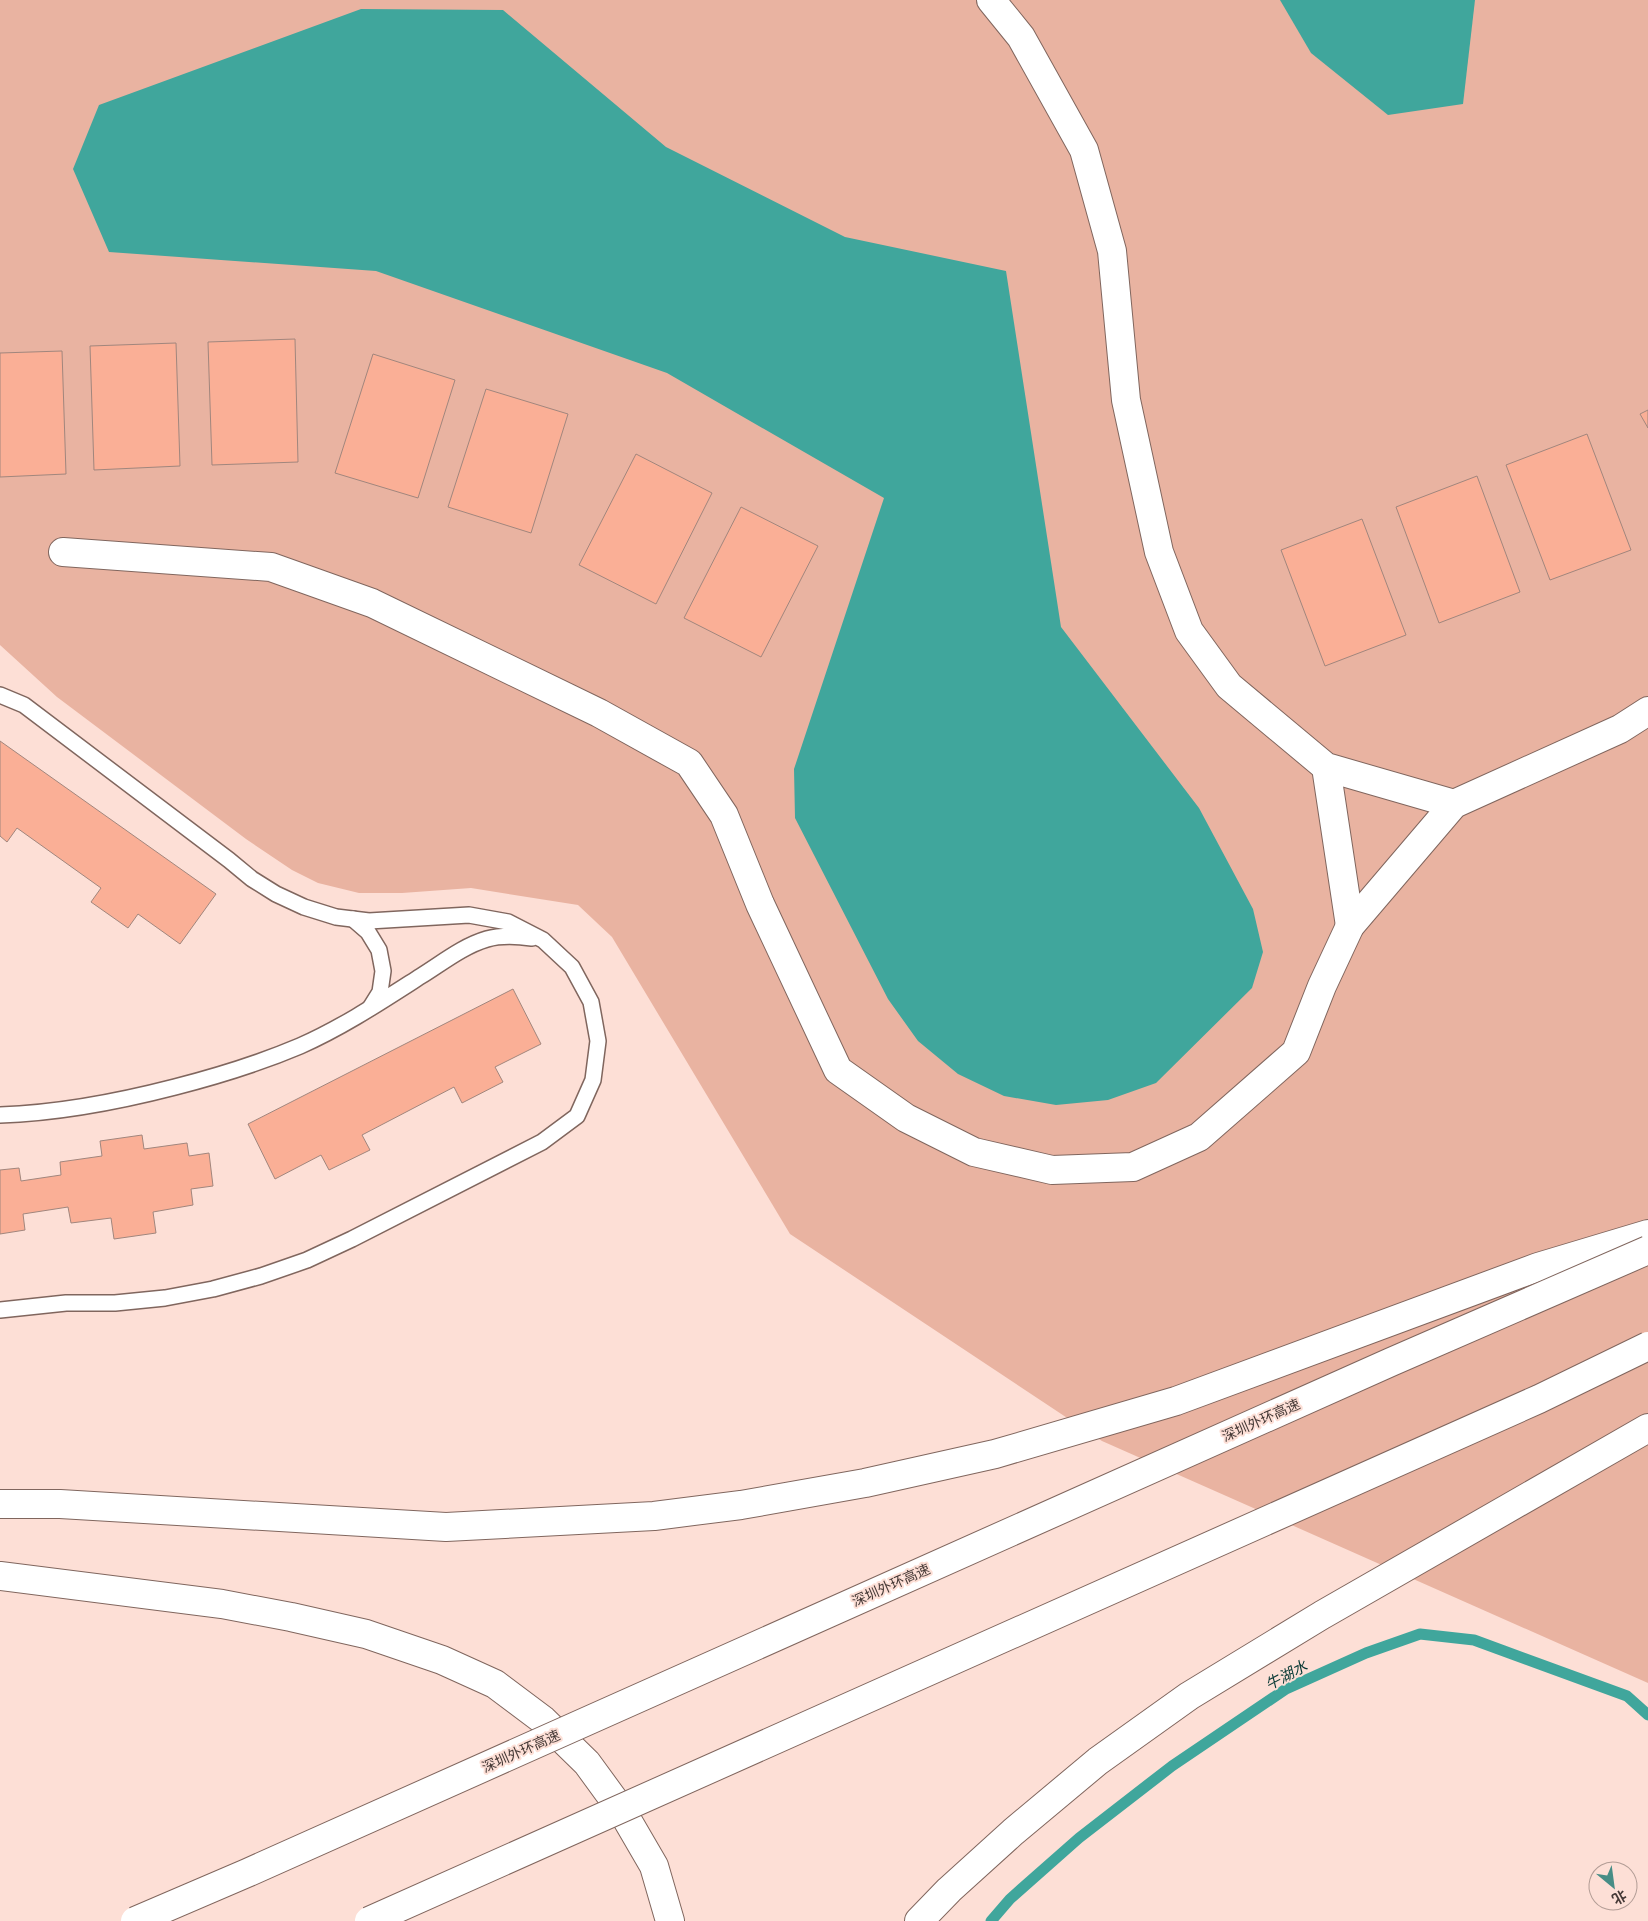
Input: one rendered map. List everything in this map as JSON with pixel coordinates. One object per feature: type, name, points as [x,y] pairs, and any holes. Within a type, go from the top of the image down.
[{"type":"main road","points":[[991,0],[1021,38],[1084,150],[1112,251],[1126,400],[1157,543],[1189,631],[1230,686],[1326,767],[1454,804]]},
{"type":"main road","points":[[63,552],[270,567],[372,602],[599,713],[689,762],[724,815],[760,904],[838,1070],[906,1118],[974,1152],[1052,1170],[1133,1166],[1199,1137],[1296,1052],[1322,986],[1350,926],[1454,804],[1620,729],[1648,711]]},
{"type":"main road","points":[[1326,767],[1350,926]]},
{"type":"main road","points":[[0,1504],[60,1504],[446,1527],[654,1516],[741,1505],[865,1483],[995,1454],[1176,1401],[1538,1267],[1648,1234]]},
{"type":"main road","name":"深圳外环高速","points":[[135,1921],[247,1873],[1382,1366],[1648,1250]]},
{"type":"main road","points":[[369,1921],[1530,1403],[1648,1346]]},
{"type":"main road","points":[[919,1921],[949,1890],[1013,1832],[1098,1761],[1189,1696],[1322,1615],[1648,1428]]},
{"type":"main road","points":[[0,1576],[222,1604],[291,1617],[366,1634],[442,1660],[496,1684],[544,1720],[587,1763],[622,1811],[654,1866],[670,1921]]},
{"type":"lane","points":[[0,695],[24,705],[252,879],[276,894],[304,907],[336,916],[369,921],[469,915],[508,922],[543,940],[572,967],[591,1002],[598,1041],[593,1080],[577,1116],[542,1142],[308,1260],[261,1276],[213,1289],[164,1298],[66,1303],[0,1310]]},
{"type":"lane","points":[[352,918],[368,932],[379,950],[382,964],[380,992],[369,1009]]},
{"type":"lane","points":[[0,1115],[82,1108],[229,1073],[301,1045],[369,1009],[462,950],[488,939],[516,936],[543,940]]},
{"type":"shaded area","points":[[0,0],[1648,0],[1648,1683],[1102,1441],[790,1234],[612,937],[578,905],[471,888],[402,893],[359,893],[318,883],[292,870],[246,839],[57,697],[0,645]]},
{"type":"water","points":[[1280,0],[1475,0],[1463,104],[1388,115],[1311,53]]},
{"type":"water","points":[[361,9],[503,10],[666,147],[845,237],[1006,271],[1061,627],[1199,808],[1253,909],[1263,952],[1252,988],[1156,1083],[1108,1100],[1056,1105],[1004,1096],[958,1074],[918,1041],[888,999],[795,818],[794,769],[884,498],[667,373],[376,271],[109,252],[73,169],[99,105]]},
{"type":"building","points":[[295,339],[298,462],[212,465],[208,342]]},
{"type":"building","points":[[176,343],[180,466],[94,470],[90,346]]},
{"type":"building","points":[[62,351],[66,474],[0,477],[0,353]]},
{"type":"building","points":[[373,354],[455,380],[418,498],[335,473]]},
{"type":"building","points":[[486,389],[568,414],[531,533],[448,507]]},
{"type":"building","points":[[1648,410],[1648,428],[1640,414]]},
{"type":"building","points":[[1587,434],[1631,550],[1550,580],[1506,465]]},
{"type":"building","points":[[636,454],[712,493],[656,604],[579,565]]},
{"type":"building","points":[[1477,476],[1520,592],[1439,623],[1396,507]]},
{"type":"building","points":[[741,507],[818,546],[761,657],[684,618]]},
{"type":"building","points":[[1362,519],[1406,635],[1325,666],[1281,550]]},
{"type":"building","points":[[0,741],[216,894],[180,944],[138,914],[128,928],[91,902],[101,888],[17,828],[7,842],[0,836]]},
{"type":"building","points":[[513,989],[541,1044],[495,1067],[503,1082],[462,1103],[454,1087],[362,1135],[370,1150],[329,1170],[321,1155],[275,1179],[248,1124]]},
{"type":"building","points":[[142,1135],[144,1149],[187,1143],[189,1156],[209,1153],[213,1186],[191,1189],[193,1205],[153,1212],[156,1233],[114,1239],[111,1218],[71,1223],[68,1207],[23,1214],[25,1230],[0,1234],[0,1170],[19,1168],[21,1181],[61,1175],[60,1162],[102,1156],[100,1141]]},
{"type":"waterway","name":"牛湖水","points":[[991,1921],[1010,1899],[1079,1838],[1172,1766],[1286,1689],[1366,1653],[1420,1634],[1474,1640],[1627,1696],[1648,1715]]}]
